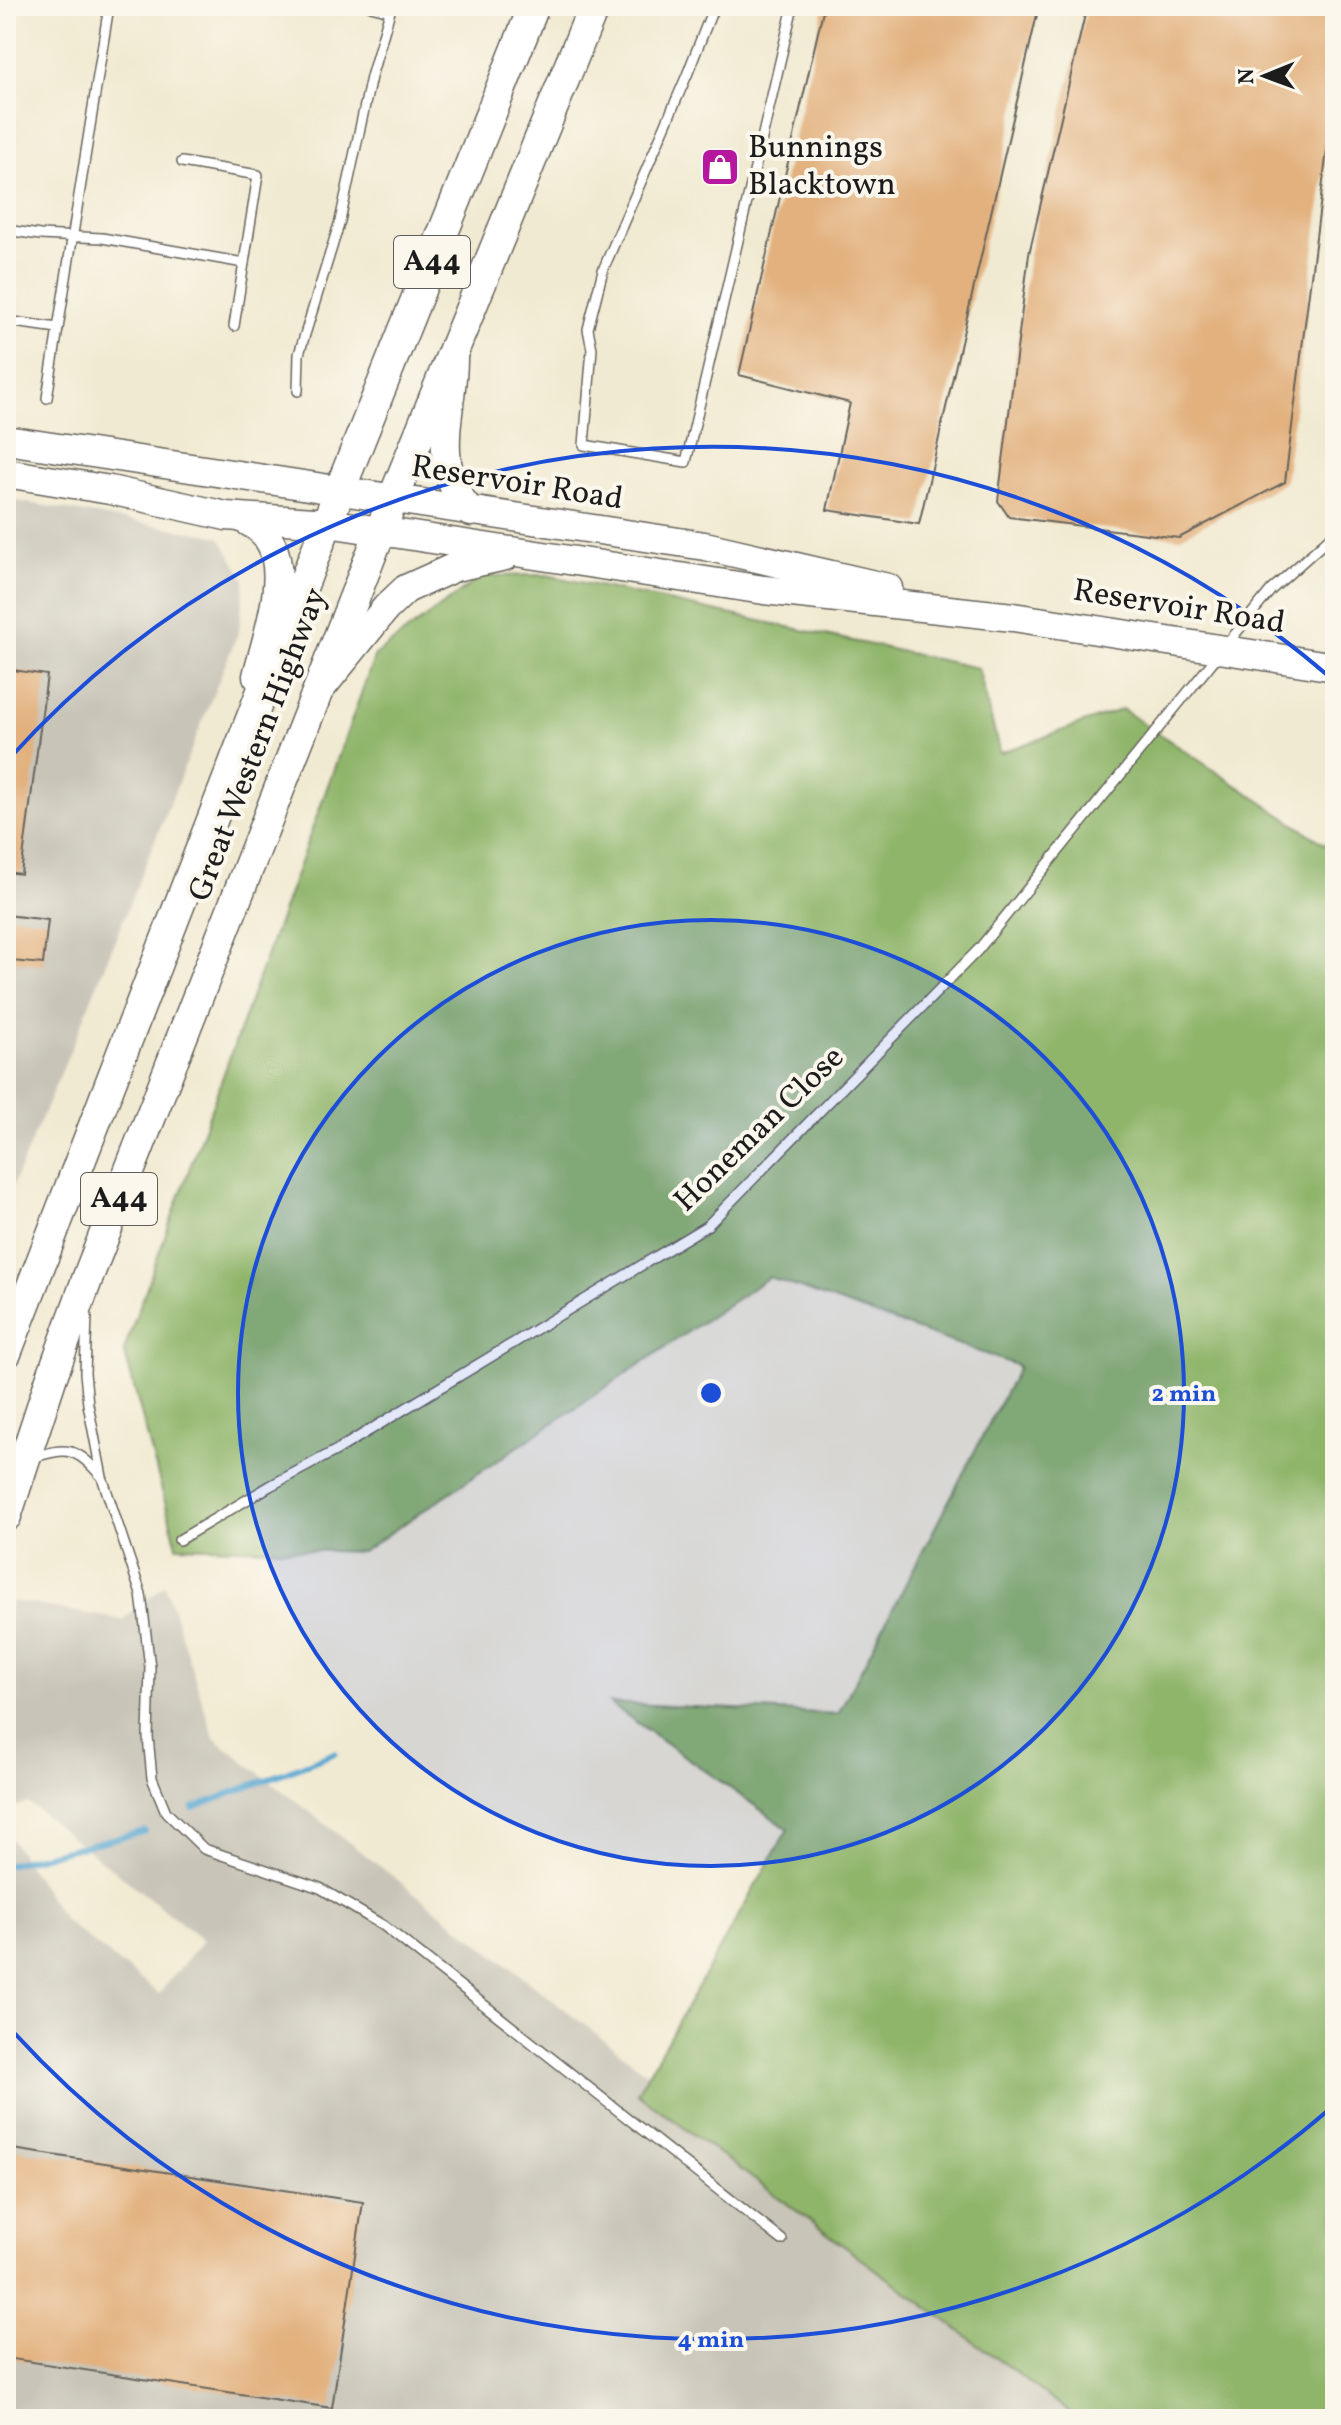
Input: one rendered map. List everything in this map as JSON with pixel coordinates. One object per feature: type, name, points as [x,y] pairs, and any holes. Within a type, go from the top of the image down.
[{"type":"highway","name":"Great Western Highway","points":[[6,1516],[89,1274],[393,499],[594,6]]},
{"type":"highway","name":"Great Western Highway","points":[[6,1353],[339,492],[529,19]]},
{"type":"main road","points":[[453,353],[453,389],[445,456],[452,487],[471,512]]},
{"type":"main road","name":"Reservoir Road","points":[[6,440],[705,546],[1013,617]]},
{"type":"main road","name":"Reservoir Road","points":[[7,474],[110,490],[242,518],[328,523],[764,590],[1013,617],[1335,667]]},
{"type":"main road","points":[[238,758],[274,607],[277,572],[268,538],[242,518]]},
{"type":"main road","points":[[319,690],[386,608],[406,589],[455,567],[521,552]]},
{"type":"lane","points":[[47,398],[109,6]]},
{"type":"lane","points":[[298,391],[299,354],[340,221],[371,77],[390,11],[371,6]]},
{"type":"lane","points":[[714,6],[603,270],[588,329],[592,349],[584,445],[686,462],[793,6]]},
{"type":"lane","points":[[182,162],[258,175],[234,326]]},
{"type":"lane","points":[[6,230],[102,238],[244,263]]},
{"type":"lane","points":[[6,321],[58,328]]},
{"type":"lane","name":"Honeman Close","points":[[179,1540],[337,1450],[708,1225],[978,950],[1271,590],[1335,533]]},
{"type":"lane","points":[[89,1274],[85,1373],[102,1477],[141,1594],[150,1667],[149,1750],[152,1778],[166,1812],[204,1849],[320,1888],[384,1926],[782,2240]]},
{"type":"lane","points":[[24,1461],[52,1451],[69,1450],[85,1458],[102,1477]]},
{"type":"shaded area","points":[[6,499],[220,537],[245,580],[239,630],[77,1035],[6,1201]]},
{"type":"shaded area","points":[[165,1585],[214,1738],[1094,2419],[6,2419],[6,1831],[64,1920],[159,1994],[203,1940],[28,1803],[6,1809],[6,1618],[12,1601],[123,1620]]},
{"type":"green space","points":[[547,575],[978,668],[1000,753],[1122,709],[1335,851],[1335,2419],[1079,2419],[637,2093],[788,1829],[609,1703],[838,1714],[1019,1366],[769,1277],[362,1552],[177,1546],[124,1350],[375,655],[482,576]]},
{"type":"building","points":[[824,6],[1039,6],[919,524],[827,510],[850,403],[739,375]]},
{"type":"building","points":[[1087,6],[1335,6],[1335,87],[1285,482],[1179,538],[1009,517],[998,501],[1029,254]]},
{"type":"building","points":[[6,669],[47,675],[21,874],[6,872]]},
{"type":"building","points":[[6,915],[48,920],[43,964],[12,961],[8,995],[6,995]]},
{"type":"building","points":[[6,2148],[363,2202],[332,2408],[6,2358]]},
{"type":"waterway","points":[[193,1808],[335,1753]]},
{"type":"waterway","points":[[6,1865],[145,1831]]},
{"type":"place","name":"Bunnings Blacktown","points":[[720,167]]}]
